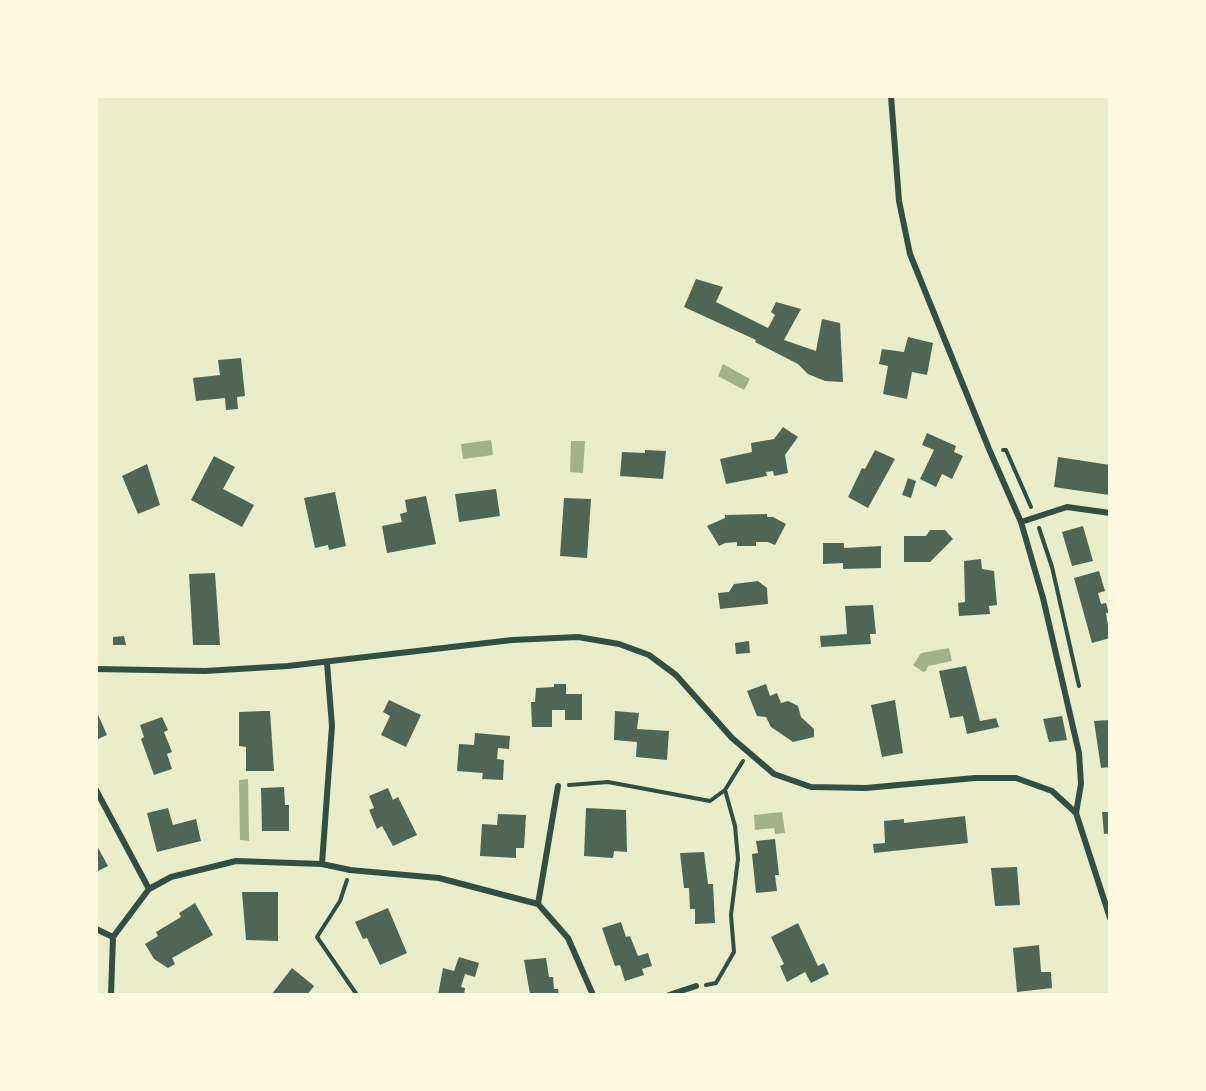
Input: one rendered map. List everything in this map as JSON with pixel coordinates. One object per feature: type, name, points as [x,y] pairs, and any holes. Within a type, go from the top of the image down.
[{"type":"street","points":[[891,96],[899,201],[910,254],[988,450],[1021,522],[1042,598],[1079,753],[1081,784],[1076,813],[1110,918]]},
{"type":"street","points":[[1021,522],[1067,507],[1110,513]]},
{"type":"street","points":[[96,669],[205,671],[327,663],[512,640],[578,637],[619,644],[649,655],[676,675],[732,738],[774,774],[811,787],[866,788],[975,778],[1016,778],[1052,791],[1076,813]]},
{"type":"street","points":[[322,864],[332,726],[327,663]]},
{"type":"street","points":[[538,904],[558,786]]},
{"type":"street","points":[[96,790],[148,890]]},
{"type":"street","points":[[111,995],[113,937],[148,890],[171,877],[236,861],[322,864],[350,870],[439,878],[538,904],[567,938],[593,995]]},
{"type":"street","points":[[96,929],[113,937]]},
{"type":"street","points":[[669,995],[696,986]]},
{"type":"path","points":[[558,786],[608,782],[710,801],[725,790],[749,753]]},
{"type":"path","points":[[696,986],[716,983],[734,952],[731,915],[738,859],[735,826],[725,790]]},
{"type":"path","points":[[350,870],[340,902],[318,937],[357,995]]},
{"type":"shaded area","points":[[723,364],[750,379],[744,390],[718,376]]},
{"type":"shaded area","points":[[491,440],[493,455],[463,459],[461,444]]},
{"type":"shaded area","points":[[571,441],[585,441],[583,473],[570,472]]},
{"type":"shaded area","points":[[949,648],[952,661],[928,666],[923,672],[913,665],[921,653]]},
{"type":"shaded area","points":[[248,779],[249,841],[240,840],[239,780]]},
{"type":"shaded area","points":[[782,812],[785,833],[775,834],[774,828],[755,830],[754,815]]},
{"type":"building","points":[[696,279],[723,287],[716,302],[768,328],[775,315],[771,312],[776,302],[801,309],[784,340],[816,351],[822,319],[840,323],[843,382],[825,381],[808,374],[798,364],[755,342],[756,340],[684,307]]},
{"type":"building","points":[[908,337],[933,343],[927,375],[912,372],[907,399],[883,394],[888,366],[879,364],[882,349],[904,352]]},
{"type":"building","points":[[241,358],[245,396],[237,397],[238,409],[226,410],[225,398],[196,401],[193,378],[220,375],[218,360]]},
{"type":"building","points":[[783,427],[798,437],[785,455],[788,473],[774,476],[773,471],[766,472],[767,476],[726,484],[720,459],[752,452],[751,443],[774,439]]},
{"type":"building","points":[[927,433],[956,446],[954,452],[963,456],[952,479],[942,474],[936,487],[920,479],[934,450],[922,445]]},
{"type":"building","points":[[645,450],[666,451],[663,479],[620,476],[622,452],[645,453]]},
{"type":"building","points":[[875,450],[895,459],[868,508],[848,497],[862,468],[865,469]]},
{"type":"building","points":[[214,456],[235,467],[223,489],[254,505],[242,527],[191,500]]},
{"type":"building","points":[[1058,457],[1110,465],[1109,495],[1054,487]]},
{"type":"building","points":[[147,464],[160,505],[138,514],[122,476]]},
{"type":"building","points":[[908,478],[916,481],[911,498],[902,495]]},
{"type":"building","points":[[496,489],[500,516],[459,522],[455,494]]},
{"type":"building","points":[[335,492],[346,546],[329,550],[328,545],[315,548],[304,498]]},
{"type":"building","points":[[426,496],[436,544],[387,553],[382,526],[402,522],[400,514],[407,512],[405,500]]},
{"type":"building","points":[[564,498],[591,499],[587,558],[560,556]]},
{"type":"building","points":[[767,514],[767,517],[773,517],[786,524],[775,545],[768,542],[756,542],[756,546],[737,546],[737,542],[719,546],[707,526],[725,518],[725,515]]},
{"type":"building","points":[[1083,526],[1093,561],[1072,566],[1062,532]]},
{"type":"building","points":[[930,530],[945,530],[953,539],[930,562],[904,562],[904,536],[926,536]]},
{"type":"building","points":[[823,543],[844,543],[844,548],[881,546],[881,568],[843,569],[843,563],[823,564]]},
{"type":"building","points":[[981,559],[982,569],[994,571],[997,605],[989,606],[990,614],[959,616],[958,603],[965,602],[964,561]]},
{"type":"building","points":[[1099,571],[1105,591],[1098,593],[1101,604],[1106,603],[1109,613],[1106,613],[1110,638],[1092,643],[1074,578]]},
{"type":"building","points":[[215,573],[220,645],[193,645],[189,574]]},
{"type":"building","points":[[758,581],[767,588],[768,604],[720,609],[718,593],[729,592],[734,584]]},
{"type":"building","points":[[873,605],[876,634],[870,634],[871,644],[821,647],[820,636],[847,634],[845,606]]},
{"type":"building","points":[[124,636],[126,645],[113,645],[113,637]]},
{"type":"building","points":[[749,641],[750,653],[736,654],[735,643]]},
{"type":"building","points":[[966,666],[980,721],[996,718],[999,727],[967,734],[963,716],[950,718],[939,671]]},
{"type":"building","points":[[554,684],[566,684],[566,694],[582,694],[582,720],[565,720],[565,710],[552,710],[552,727],[532,727],[531,702],[535,702],[536,688],[554,687]]},
{"type":"building","points":[[766,684],[770,696],[777,693],[781,703],[788,701],[798,706],[801,717],[814,729],[814,737],[793,742],[771,727],[766,717],[757,716],[747,691]]},
{"type":"building","points":[[389,700],[421,715],[406,747],[381,735],[390,716],[383,712]]},
{"type":"building","points":[[895,700],[903,753],[882,757],[871,705]]},
{"type":"building","points":[[96,710],[107,735],[96,740]]},
{"type":"building","points":[[270,711],[274,771],[246,771],[246,747],[239,746],[239,712]]},
{"type":"building","points":[[615,711],[639,713],[637,729],[669,731],[667,760],[636,757],[637,742],[614,740]]},
{"type":"building","points":[[1062,716],[1067,740],[1049,742],[1043,719]]},
{"type":"building","points":[[162,717],[168,730],[164,732],[172,752],[167,754],[172,769],[154,775],[141,739],[144,737],[140,725]]},
{"type":"building","points":[[1110,720],[1110,767],[1101,768],[1094,721]]},
{"type":"building","points":[[475,733],[510,736],[509,749],[498,748],[497,759],[504,760],[503,780],[482,779],[483,773],[457,771],[459,744],[474,745]]},
{"type":"building","points":[[284,787],[285,805],[289,805],[289,831],[262,831],[261,788]]},
{"type":"building","points":[[388,788],[393,800],[398,797],[417,835],[393,846],[382,826],[377,829],[369,810],[374,808],[369,796]]},
{"type":"building","points":[[168,808],[173,825],[196,819],[201,841],[157,852],[147,813]]},
{"type":"building","points":[[586,808],[626,810],[627,852],[614,851],[613,858],[584,856]]},
{"type":"building","points":[[1102,812],[1110,812],[1110,833],[1104,834]]},
{"type":"building","points":[[498,814],[526,815],[524,848],[516,848],[516,858],[480,856],[482,824],[497,825]]},
{"type":"building","points":[[965,816],[968,843],[874,853],[873,844],[885,843],[884,821],[904,819],[904,823]]},
{"type":"building","points":[[775,839],[779,875],[775,875],[777,891],[756,893],[752,854],[758,853],[756,841]]},
{"type":"building","points":[[96,844],[108,866],[96,872]]},
{"type":"building","points":[[704,852],[708,884],[713,884],[715,923],[695,924],[695,909],[690,909],[689,888],[684,888],[680,853]]},
{"type":"building","points":[[1017,867],[1020,905],[995,906],[991,868]]},
{"type":"building","points":[[242,892],[278,892],[278,941],[246,940]]},
{"type":"building","points":[[195,903],[213,935],[172,958],[175,964],[168,968],[154,959],[145,944],[158,936],[156,932],[181,917],[179,913]]},
{"type":"building","points":[[388,908],[407,953],[380,965],[367,938],[363,939],[355,922]]},
{"type":"building","points":[[621,922],[626,937],[630,936],[638,956],[648,953],[652,966],[642,969],[644,975],[625,981],[620,965],[615,966],[602,928]]},
{"type":"building","points":[[798,923],[818,966],[824,963],[829,974],[811,983],[805,972],[787,982],[780,966],[784,964],[771,937]]},
{"type":"building","points":[[1039,945],[1041,972],[1051,972],[1052,988],[1017,992],[1013,948]]},
{"type":"building","points":[[459,957],[479,963],[475,977],[465,974],[461,987],[465,988],[464,995],[438,995],[443,968],[454,971]]},
{"type":"building","points":[[546,958],[549,977],[553,977],[554,989],[558,989],[559,995],[530,994],[524,960]]},
{"type":"building","points":[[292,968],[314,986],[307,995],[271,995]]}]
